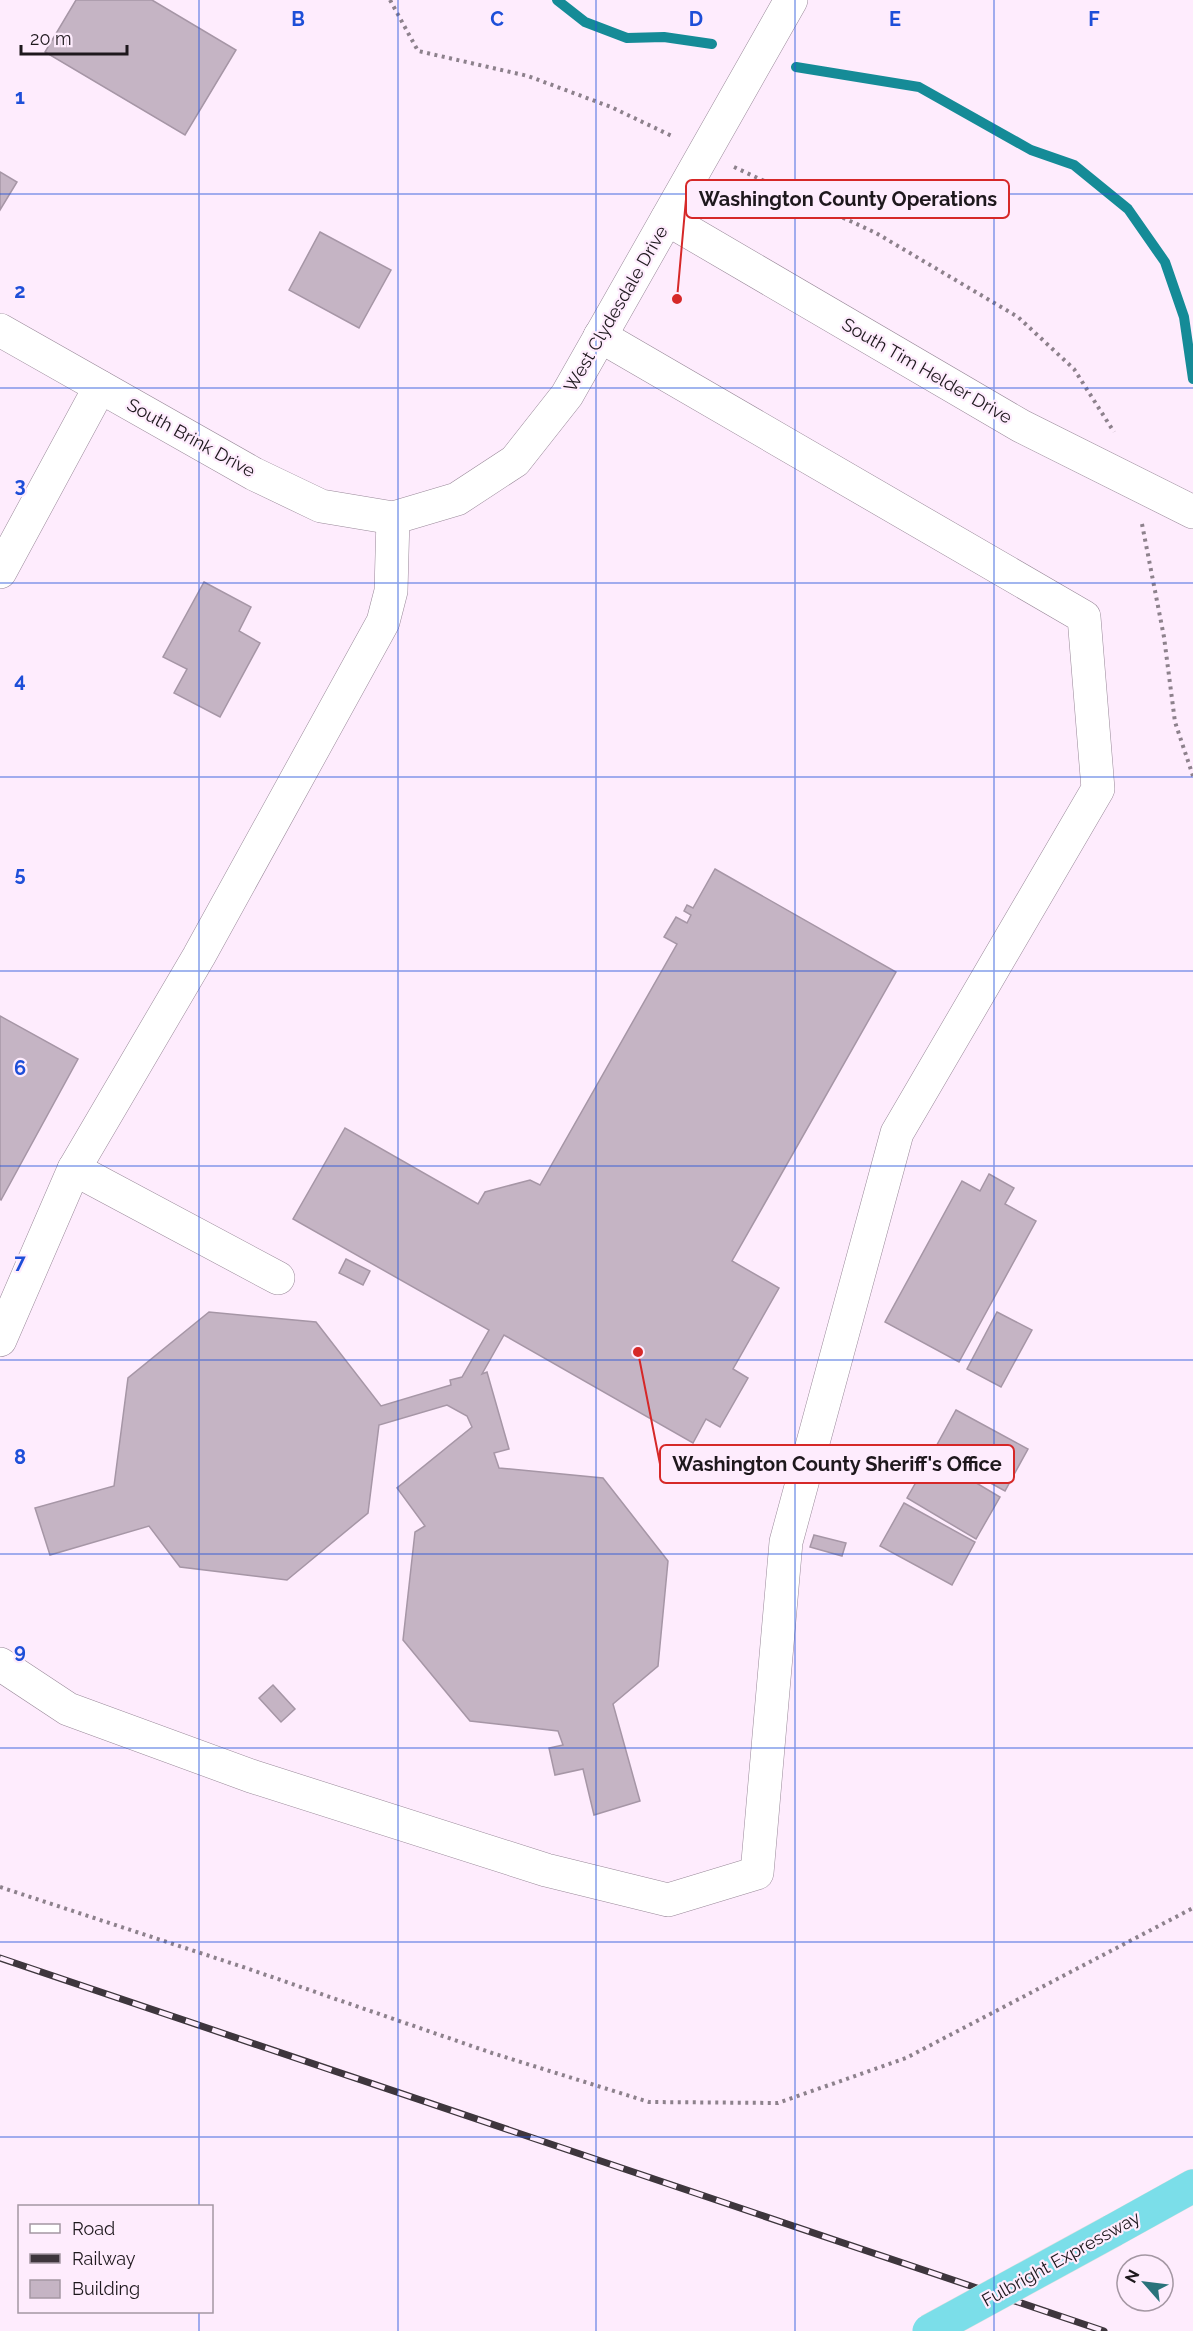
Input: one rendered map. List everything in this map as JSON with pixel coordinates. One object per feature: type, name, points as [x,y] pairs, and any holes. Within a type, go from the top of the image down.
[{"type":"highway","name":"Fulbright Expressway","points":[[929,2331],[1193,2186]]},
{"type":"street","name":"West Clydesdale Drive","points":[[393,518],[457,499],[515,461],[567,395],[791,0]]},
{"type":"street","name":"South Tim Helder Drive","points":[[667,219],[1021,426],[1193,512]]},
{"type":"street","name":"South Brink Drive","points":[[0,330],[254,474],[321,506],[393,518]]},
{"type":"street","points":[[0,1664],[68,1709],[251,1776],[546,1870],[668,1900],[757,1873],[786,1542],[897,1133],[1098,789],[1084,617],[600,336]]},
{"type":"street","points":[[0,572],[100,387]]},
{"type":"street","points":[[0,1340],[74,1169],[199,956],[383,622],[391,591],[393,518]]},
{"type":"street","points":[[74,1169],[278,1278]]},
{"type":"path","points":[[390,0],[418,51],[528,76],[611,107],[705,154]]},
{"type":"path","points":[[0,1887],[492,2053],[649,2102],[778,2103],[906,2058],[1193,1908]]},
{"type":"building","points":[[76,0],[152,0],[236,50],[185,135],[45,52]]},
{"type":"building","points":[[0,172],[17,182],[0,210]]},
{"type":"building","points":[[320,232],[391,270],[359,328],[289,290]]},
{"type":"building","points":[[204,582],[251,607],[239,631],[260,643],[220,717],[174,693],[187,669],[163,657]]},
{"type":"building","points":[[715,869],[896,972],[732,1261],[779,1288],[733,1369],[748,1378],[720,1427],[706,1419],[693,1443],[504,1335],[482,1374],[487,1372],[509,1449],[494,1453],[499,1468],[603,1478],[668,1561],[658,1666],[613,1704],[640,1801],[594,1815],[583,1769],[555,1775],[549,1748],[563,1745],[558,1731],[470,1721],[403,1640],[415,1532],[425,1526],[397,1488],[472,1427],[467,1416],[447,1405],[379,1425],[368,1513],[287,1580],[180,1567],[149,1526],[50,1555],[35,1508],[114,1486],[128,1378],[209,1312],[316,1322],[381,1406],[451,1385],[450,1380],[462,1377],[489,1330],[293,1219],[345,1128],[478,1204],[485,1192],[530,1180],[540,1185],[677,944],[664,937],[676,917],[687,923],[691,915],[684,911],[687,905],[693,908]]},
{"type":"building","points":[[0,1016],[78,1059],[1,1200],[0,1199]]},
{"type":"building","points":[[989,1174],[1014,1188],[1005,1204],[1036,1221],[959,1362],[885,1322],[962,1181],[980,1191]]},
{"type":"building","points":[[346,1259],[370,1271],[363,1285],[339,1273]]},
{"type":"building","points":[[997,1312],[1032,1330],[1001,1387],[967,1369]]},
{"type":"building","points":[[956,1410],[1028,1449],[1005,1491],[933,1452]]},
{"type":"building","points":[[931,1456],[1000,1497],[976,1539],[907,1498]]},
{"type":"building","points":[[904,1503],[975,1542],[952,1585],[880,1546]]},
{"type":"building","points":[[814,1535],[846,1543],[842,1556],[810,1547]]},
{"type":"building","points":[[273,1685],[295,1709],[281,1722],[259,1698]]},
{"type":"waterway","points":[[557,0],[585,22],[627,38],[664,37],[712,44]]},
{"type":"waterway","points":[[796,67],[919,87],[1031,150],[1074,165],[1128,209],[1165,262],[1184,317],[1193,379]]},
{"type":"railway","points":[[0,1958],[1104,2331]]},
{"type":"place","name":"Washington County Operations","points":[[677,299]]},
{"type":"place","name":"Washington County Sheriff's Office","points":[[638,1352]]}]
